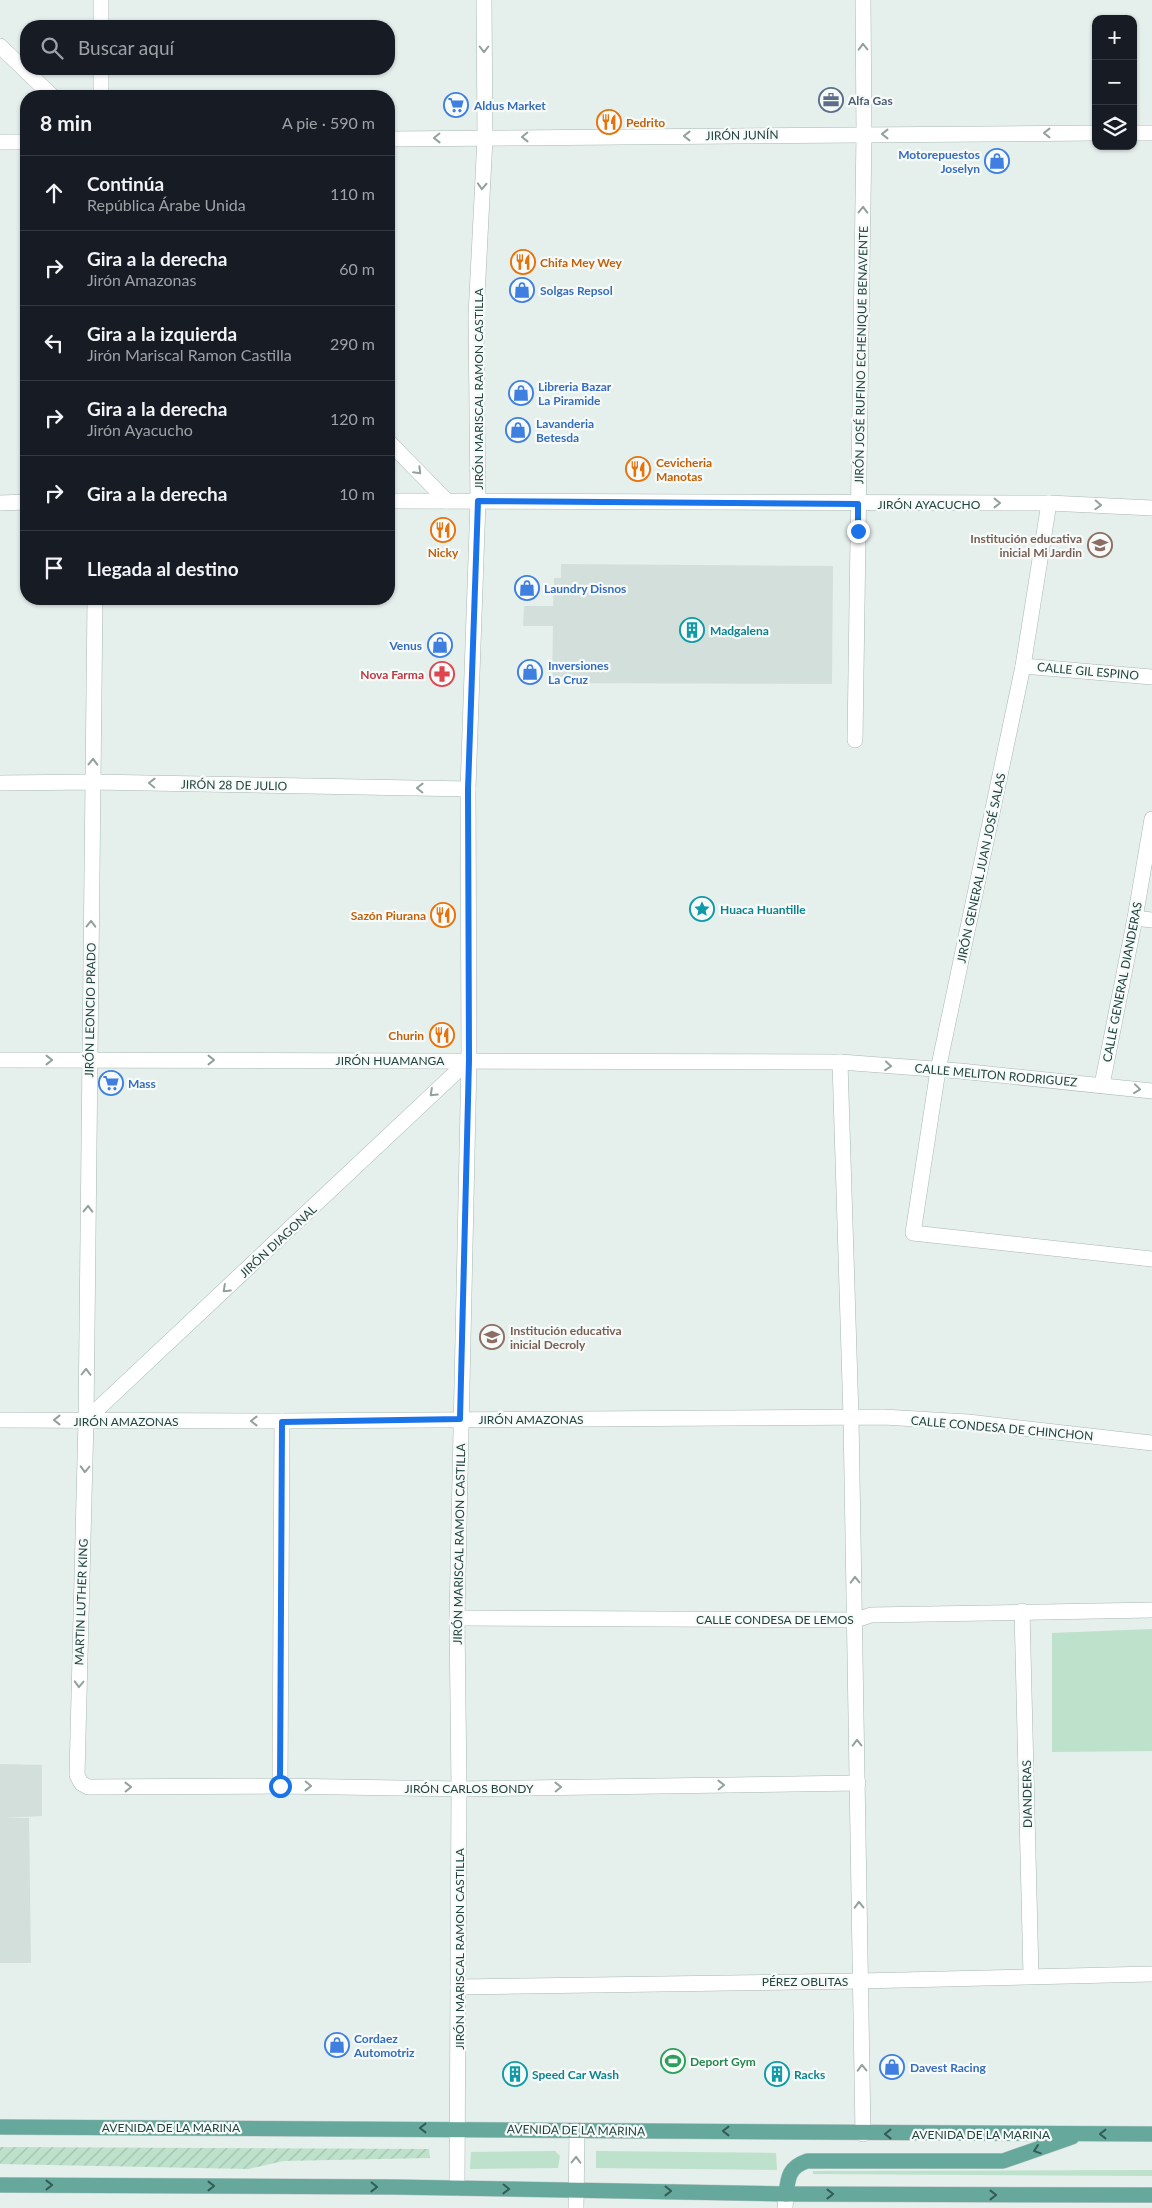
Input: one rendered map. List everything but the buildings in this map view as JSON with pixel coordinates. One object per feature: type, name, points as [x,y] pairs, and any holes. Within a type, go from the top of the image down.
[{"type":"main road","name":"AVENIDA DE LA MARINA","points":[[0,2127],[458,2129],[863,2134],[1152,2134]]},
{"type":"main road","points":[[786,2201],[789,2173],[795,2165],[807,2161],[1003,2161],[1083,2134]]},
{"type":"main road","points":[[0,2184],[576,2190],[786,2201],[1152,2195]]},
{"type":"street","points":[[101,0],[101,20]]},
{"type":"street","name":"JIRÓN MARISCAL RAMON CASTILLA","points":[[457,2188],[459,1789],[457,1618],[469,1060],[468,789],[478,501],[476,316],[485,138],[484,0]]},
{"type":"street","name":"JIRÓN JOSÉ RUFINO ECHENIQUE BENAVENTE","points":[[855,740],[864,134],[863,0]]},
{"type":"street","points":[[0,46],[20,65]]},
{"type":"street","points":[[30,75],[46,90]]},
{"type":"street","points":[[100,90],[101,75]]},
{"type":"street","name":"JIRÓN JUNÍN","points":[[395,139],[1092,133]]},
{"type":"street","points":[[1137,133],[1152,133]]},
{"type":"street","points":[[0,142],[20,142]]},
{"type":"street","points":[[395,448],[447,501]]},
{"type":"street","name":"JIRÓN AYACUCHO","points":[[395,501],[858,504],[1049,503],[1152,508]]},
{"type":"street","points":[[0,503],[20,502]]},
{"type":"street","name":"JIRÓN GENERAL JUAN JOSÉ SALAS","points":[[1049,503],[1023,666],[938,1070],[912,1234],[1152,1259]]},
{"type":"street","name":"JIRÓN LEONCIO PRADO","points":[[86,1420],[95,605]]},
{"type":"street","name":"CALLE GIL ESPINO","points":[[1023,666],[1152,677]]},
{"type":"street","name":"JIRÓN 28 DE JULIO","points":[[0,783],[93,782],[468,789]]},
{"type":"street","name":"CALLE GENERAL DIANDERAS","points":[[1102,1085],[1135,918],[1152,819]]},
{"type":"street","points":[[1135,918],[1152,920]]},
{"type":"street","name":"JIRÓN HUAMANGA","points":[[0,1060],[840,1062]]},
{"type":"street","name":"JIRÓN DIAGONAL","points":[[86,1420],[469,1060]]},
{"type":"street","points":[[840,1062],[856,1620],[863,2134]]},
{"type":"street","name":"CALLE MELITON RODRIGUEZ","points":[[840,1062],[1152,1090]]},
{"type":"street","name":"JIRÓN AMAZONAS","points":[[0,1420],[282,1422],[460,1419],[621,1420],[851,1416]]},
{"type":"street","name":"CALLE CONDESA DE CHINCHON","points":[[851,1416],[968,1422],[1152,1442]]},
{"type":"street","name":"MARTIN LUTHER KING","points":[[81,1783],[77,1775],[86,1420]]},
{"type":"street","points":[[280,1786],[282,1422]]},
{"type":"street","name":"CALLE CONDESA DE LEMOS","points":[[457,1618],[856,1620],[871,1615],[1152,1610]]},
{"type":"street","name":"DIANDERAS","points":[[1022,1611],[1031,1976]]},
{"type":"street","name":"JIRÓN CARLOS BONDY","points":[[81,1783],[88,1787],[280,1786],[459,1789],[858,1783]]},
{"type":"street","name":"PÉREZ OBLITAS","points":[[458,1987],[860,1981],[1152,1974]]},
{"type":"street","points":[[576,2208],[577,2130]]},
{"type":"shaded area","name":"Madgalena","points":[[561,564],[833,566],[832,684],[552,683],[553,626],[523,626],[524,606],[553,606],[554,578],[561,578]]},
{"type":"shaded area","points":[[0,1764],[42,1765],[42,1816],[4,1818],[29,1818],[31,1963],[0,1963]]},
{"type":"green space","points":[[1152,1629],[1152,1751],[1052,1752],[1052,1633]]},
{"type":"green space","points":[[0,2147],[429,2149],[430,2158],[283,2161],[249,2169],[0,2164]]},
{"type":"green space","points":[[555,2151],[560,2156],[558,2168],[470,2169],[471,2152]]},
{"type":"green space","points":[[596,2151],[776,2153],[777,2170],[596,2168]]},
{"type":"green space","points":[[1152,2170],[1152,2176],[813,2174],[813,2171]]},
{"type":"place","name":"Alfa Gas","points":[[831,100]]},
{"type":"place","name":"Aldus Market","points":[[456,105]]},
{"type":"place","name":"Pedrito","points":[[609,122]]},
{"type":"place","name":"Motorepuestos Joselyn","points":[[997,161]]},
{"type":"place","name":"Chifa Mey Wey","points":[[523,262]]},
{"type":"place","name":"Solgas Repsol","points":[[522,290]]},
{"type":"place","name":"Libreria Bazar La Piramide","points":[[521,393]]},
{"type":"place","name":"Lavanderia Betesda","points":[[518,430]]},
{"type":"place","name":"Cevicheria Manotas","points":[[638,469]]},
{"type":"place","name":"Nicky","points":[[443,530]]},
{"type":"place","name":"Institución educativa inicial Mi Jardin","points":[[1100,545]]},
{"type":"place","name":"Laundry Disnos","points":[[527,588]]},
{"type":"place","name":"Madgalena","points":[[692,630]]},
{"type":"place","name":"Venus","points":[[440,645]]},
{"type":"place","name":"Inversiones La Cruz","points":[[530,672]]},
{"type":"place","name":"Nova Farma","points":[[442,674]]},
{"type":"place","name":"Huaca Huantille","points":[[702,909]]},
{"type":"place","name":"Sazón Piurana","points":[[443,915]]},
{"type":"place","name":"Churin","points":[[442,1035]]},
{"type":"place","name":"Mass","points":[[111,1083]]},
{"type":"place","name":"Institución educativa inicial Decroly","points":[[492,1337]]},
{"type":"place","name":"Cordaez Automotriz","points":[[337,2045]]},
{"type":"place","name":"Deport Gym","points":[[673,2061]]},
{"type":"place","name":"Davest Racing","points":[[892,2067]]},
{"type":"place","name":"Speed Car Wash","points":[[515,2074]]},
{"type":"place","name":"Racks","points":[[777,2074]]},
{"type":"route","points":[[280,1786],[282,1422],[460,1419],[469,1060],[468,789],[478,501],[858,504],[858,531]]}]
